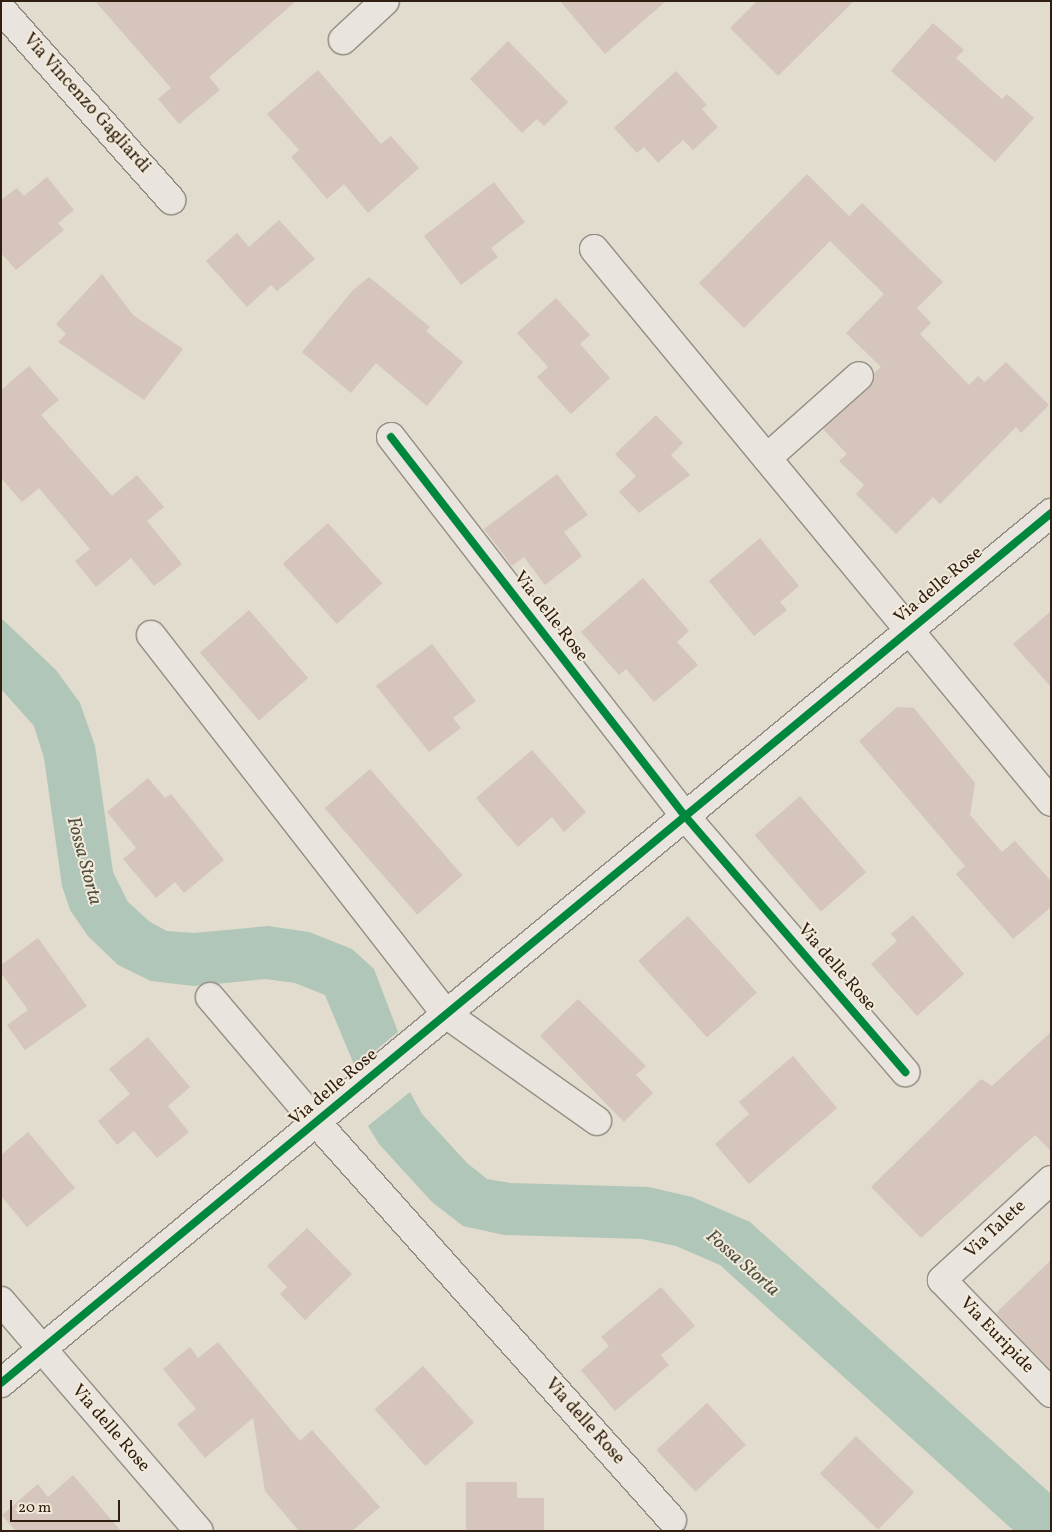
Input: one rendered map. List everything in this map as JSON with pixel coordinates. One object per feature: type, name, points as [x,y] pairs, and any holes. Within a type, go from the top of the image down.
[{"type":"street","points":[[343,40],[385,1]]},
{"type":"street","name":"Via Vincenzo Gagliardi","points":[[1,9],[171,200]]},
{"type":"street","name":"Via delle Rose","points":[[594,250],[1051,802]]},
{"type":"street","points":[[767,458],[859,376]]},
{"type":"street","name":"Via delle Rose","points":[[391,437],[685,816],[905,1072]]},
{"type":"street","name":"Via delle Rose","points":[[1,1382],[1051,513]]},
{"type":"street","points":[[151,635],[446,1014],[597,1121]]},
{"type":"street","name":"Via delle Rose","points":[[210,997],[316,1122],[672,1520]]},
{"type":"street","name":"Via Talete","points":[[942,1280],[1051,1180]]},
{"type":"street","name":"Via Euripide","points":[[942,1280],[1051,1392]]},
{"type":"street","name":"Via delle Rose","points":[[1,1301],[41,1350],[199,1531]]},
{"type":"water","name":"Fossa Storta","points":[[1,618],[56,670],[80,703],[95,746],[113,872],[128,902],[150,922],[167,931],[194,933],[268,926],[309,932],[352,949],[374,969],[398,1032],[355,1067],[325,995],[295,983],[265,979],[194,986],[151,981],[118,965],[88,936],[70,910],[62,886],[44,758],[34,726],[1,689]]},
{"type":"water","name":"Fossa Storta","points":[[410,1092],[422,1114],[467,1163],[487,1179],[510,1183],[649,1187],[692,1197],[750,1222],[1051,1494],[1051,1531],[1014,1531],[720,1265],[676,1246],[642,1239],[504,1235],[463,1226],[432,1202],[379,1144],[368,1126]]},
{"type":"building","points":[[95,1],[296,1],[209,77],[220,90],[179,124],[158,99],[171,88]]},
{"type":"building","points":[[560,1],[666,1],[605,54]]},
{"type":"building","points":[[757,1],[854,1],[778,76],[730,28]]},
{"type":"building","points":[[933,23],[964,50],[956,58],[1002,99],[1007,94],[1034,118],[995,162],[891,71]]},
{"type":"building","points":[[508,41],[568,102],[544,126],[537,119],[522,133],[470,79]]},
{"type":"building","points":[[318,70],[381,144],[391,136],[419,168],[368,213],[344,184],[327,199],[291,157],[299,150],[267,114]]},
{"type":"building","points":[[676,71],[707,105],[702,109],[718,127],[693,150],[683,140],[658,163],[644,147],[637,153],[614,128]]},
{"type":"building","points":[[807,174],[849,216],[862,203],[943,282],[917,308],[931,323],[920,334],[969,385],[978,376],[985,382],[1006,362],[1049,405],[1021,433],[1016,427],[940,504],[933,497],[896,534],[856,494],[864,485],[839,461],[847,454],[823,429],[869,388],[874,373],[881,367],[846,333],[884,294],[830,241],[744,328],[699,283]]},
{"type":"building","points":[[47,177],[74,210],[58,223],[64,230],[16,270],[1,253],[1,200],[17,188],[24,196]]},
{"type":"building","points":[[494,182],[525,222],[491,248],[498,257],[461,285],[424,236]]},
{"type":"building","points":[[279,220],[315,259],[277,291],[271,285],[247,307],[206,261],[237,233],[249,247]]},
{"type":"building","points":[[102,274],[133,315],[183,349],[144,400],[58,342],[66,334],[56,324]]},
{"type":"building","points":[[369,277],[430,327],[426,331],[463,362],[427,406],[376,363],[351,393],[302,352],[353,290]]},
{"type":"building","points":[[556,298],[590,335],[580,344],[610,378],[571,414],[537,377],[548,367],[517,333]]},
{"type":"building","points":[[29,366],[59,400],[41,415],[112,496],[137,475],[164,507],[147,521],[182,564],[154,586],[131,558],[96,587],[75,561],[90,549],[39,488],[22,502],[1,478],[1,390]]},
{"type":"building","points":[[656,415],[683,443],[671,455],[690,475],[639,513],[619,492],[636,476],[615,454]]},
{"type":"building","points":[[557,474],[588,515],[564,532],[582,556],[545,585],[524,557],[512,566],[484,529]]},
{"type":"building","points":[[328,523],[382,583],[337,624],[283,564]]},
{"type":"building","points":[[760,538],[799,586],[780,602],[787,610],[754,636],[709,581]]},
{"type":"building","points":[[643,578],[689,631],[677,642],[698,665],[654,702],[626,669],[619,675],[581,632]]},
{"type":"building","points":[[249,610],[308,678],[259,721],[200,653]]},
{"type":"building","points":[[1051,611],[1051,687],[1013,644]]},
{"type":"building","points":[[432,644],[476,701],[453,718],[461,728],[429,752],[376,686]]},
{"type":"building","points":[[897,707],[914,708],[975,783],[970,815],[1002,852],[1015,841],[1051,881],[1051,907],[1013,939],[956,874],[965,866],[859,741]]},
{"type":"building","points":[[532,750],[586,812],[564,832],[552,817],[518,847],[476,798]]},
{"type":"building","points":[[370,769],[463,875],[417,915],[325,808]]},
{"type":"building","points":[[148,778],[165,798],[171,794],[224,860],[184,893],[175,882],[156,898],[123,859],[136,848],[107,812]]},
{"type":"building","points":[[800,796],[866,872],[821,912],[755,835]]},
{"type":"building","points":[[913,915],[964,974],[917,1016],[871,964],[897,941],[891,934]]},
{"type":"building","points":[[688,916],[757,993],[707,1037],[638,961]]},
{"type":"building","points":[[38,938],[87,1006],[25,1050],[7,1025],[28,1010],[1,973],[1,965]]},
{"type":"building","points":[[578,999],[646,1066],[636,1075],[653,1093],[624,1122],[540,1036]]},
{"type":"building","points":[[1051,1032],[1051,1151],[1035,1135],[921,1238],[871,1187],[981,1079],[992,1086]]},
{"type":"building","points":[[148,1037],[190,1087],[168,1106],[189,1132],[157,1158],[134,1131],[117,1145],[98,1121],[130,1094],[109,1069]]},
{"type":"building","points":[[793,1056],[837,1108],[749,1184],[715,1144],[749,1114],[739,1102]]},
{"type":"building","points":[[28,1132],[75,1188],[27,1227],[1,1196],[1,1155]]},
{"type":"building","points":[[307,1228],[352,1274],[305,1320],[280,1294],[287,1287],[267,1266]]},
{"type":"building","points":[[1051,1260],[1051,1370],[996,1313]]},
{"type":"building","points":[[661,1287],[695,1326],[661,1355],[669,1365],[615,1411],[581,1370],[609,1346],[601,1337]]},
{"type":"building","points":[[218,1342],[300,1441],[312,1430],[380,1507],[352,1531],[299,1531],[265,1491],[253,1418],[205,1458],[177,1424],[196,1409],[163,1369],[190,1347],[198,1358]]},
{"type":"building","points":[[423,1366],[474,1422],[426,1466],[375,1409]]},
{"type":"building","points":[[707,1403],[746,1445],[695,1492],[657,1450]]},
{"type":"building","points":[[856,1436],[914,1492],[878,1530],[820,1473]]},
{"type":"building","points":[[73,1475],[121,1531],[16,1531],[2,1515],[38,1484],[48,1497]]},
{"type":"building","points":[[466,1482],[517,1482],[517,1498],[544,1498],[544,1531],[466,1531]]},
{"type":"cycle path","points":[[391,437],[685,816],[905,1072]]},
{"type":"cycle path","points":[[1,1383],[1051,513]]}]
